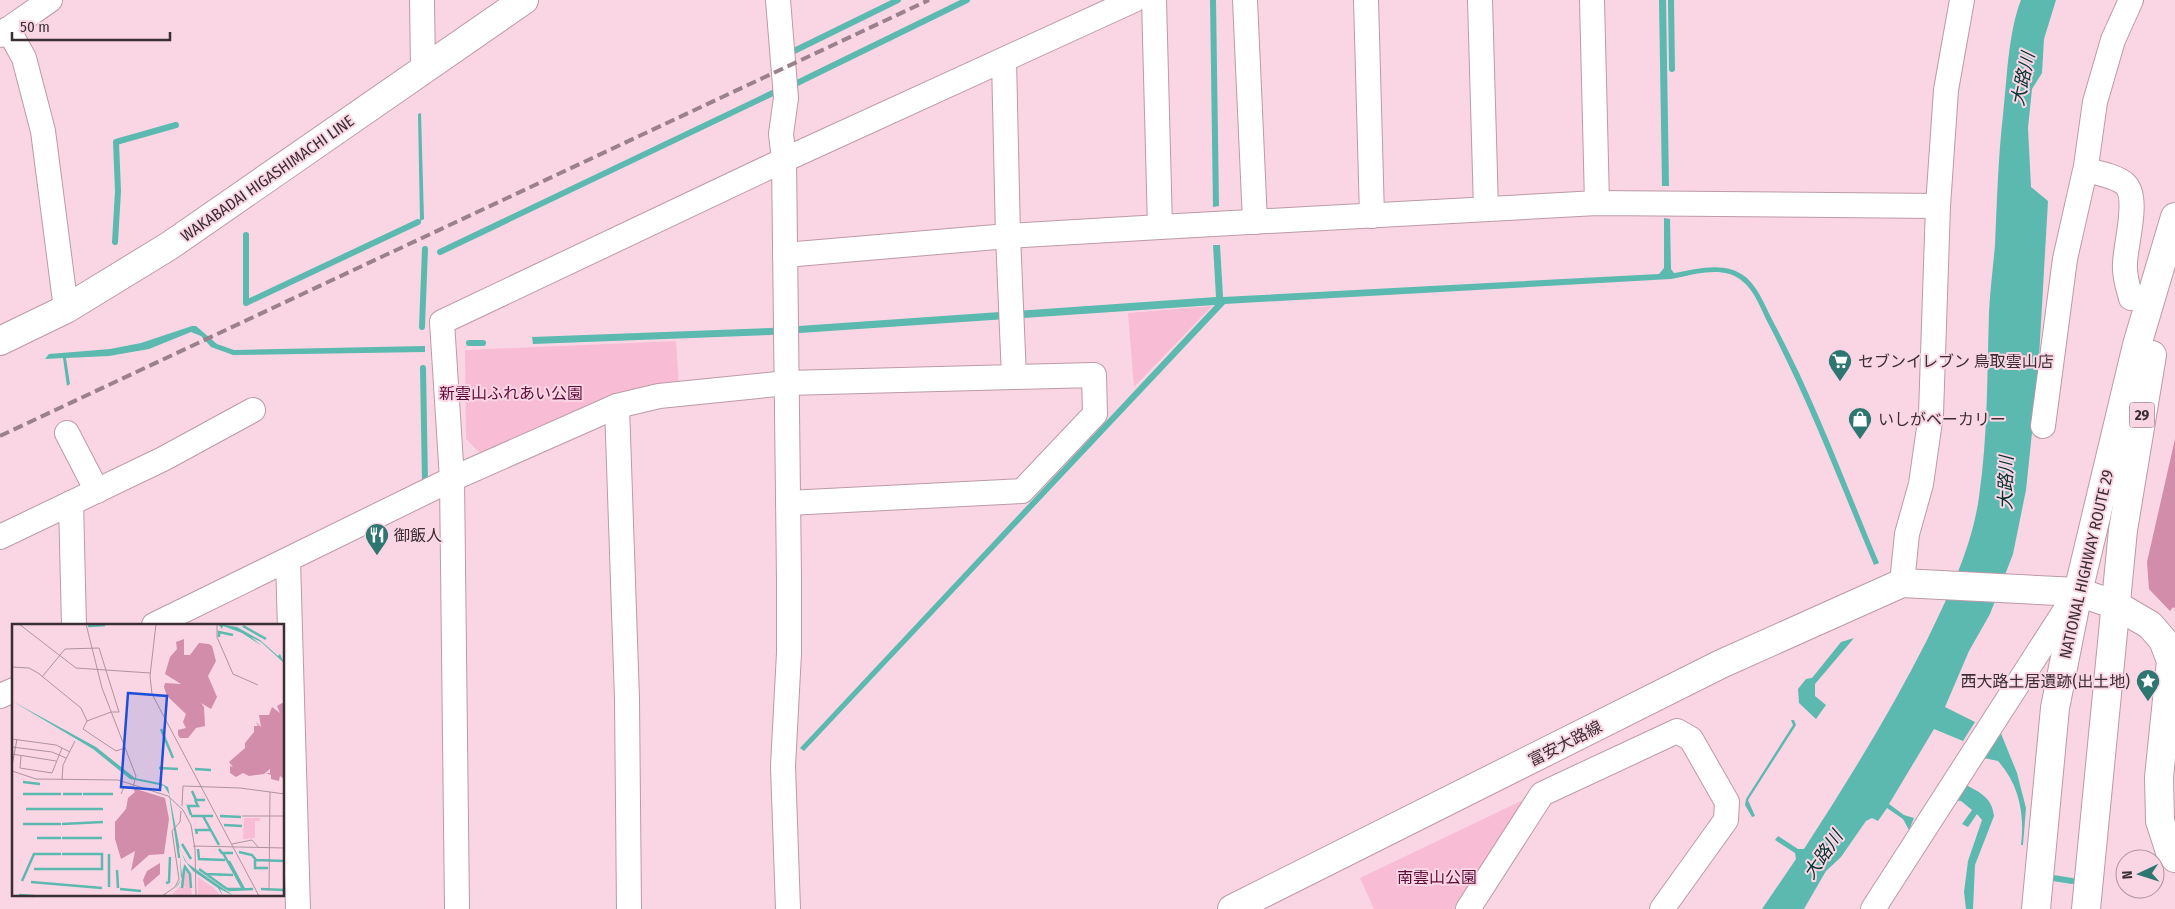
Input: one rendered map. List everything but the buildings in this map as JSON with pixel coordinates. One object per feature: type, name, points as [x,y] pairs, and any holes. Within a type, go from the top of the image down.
[{"type":"main road","name":"WAKABADAI HIGASHIMACHI LINE","points":[[0,341],[66,309],[169,246],[524,0]]},
{"type":"main road","name":"NATIONAL HIGHWAY ROUTE 29","points":[[2036,909],[2055,708],[2078,592],[2137,345],[2174,221]]},
{"type":"main road","name":"NATIONAL HIGHWAY ROUTE 29","points":[[2087,904],[2123,530],[2174,221]]},
{"type":"main road","points":[[1902,583],[2078,592],[2116,605],[2150,625],[2163,640],[2170,661],[2159,786],[2160,821],[2170,852],[2175,858]]},
{"type":"main road","name":"富安大路線","points":[[1232,909],[1273,901],[1721,664],[1902,583]]},
{"type":"street","points":[[50,0],[4,32],[24,58],[43,131],[66,309]]},
{"type":"street","points":[[422,0],[423,69]]},
{"type":"street","points":[[778,0],[786,98],[781,134],[784,160],[789,653],[782,766],[788,909]]},
{"type":"street","points":[[457,909],[452,480],[442,322],[784,160],[1134,0]]},
{"type":"street","points":[[1154,0],[1160,227]]},
{"type":"street","points":[[1245,0],[1255,222]]},
{"type":"street","points":[[1366,0],[1372,216]]},
{"type":"street","points":[[1480,0],[1486,209]]},
{"type":"street","points":[[1592,0],[1597,203]]},
{"type":"street","points":[[1902,583],[1907,534],[1921,484],[1931,414],[1938,206],[1946,90],[1962,0]]},
{"type":"street","points":[[2043,426],[2065,258],[2086,170],[2095,102],[2114,40],[2131,0]]},
{"type":"street","points":[[1004,60],[1008,236],[1014,377]]},
{"type":"street","points":[[2086,170],[2118,179],[2126,185],[2131,193],[2132,206],[2125,264],[2126,279],[2131,298]]},
{"type":"street","points":[[785,255],[1008,236],[1597,203],[1938,206]]},
{"type":"street","points":[[156,624],[452,480],[574,423],[617,406],[658,396],[787,383],[1094,375],[1095,414],[1022,491],[788,502]]},
{"type":"street","points":[[617,406],[627,699],[629,909]]},
{"type":"street","points":[[0,537],[163,459],[253,410]]},
{"type":"street","points":[[67,434],[97,491]]},
{"type":"street","points":[[71,504],[74,624]]},
{"type":"street","points":[[288,560],[298,909]]},
{"type":"street","points":[[1873,909],[2078,592]]},
{"type":"street","points":[[0,696],[12,691]]},
{"type":"street","points":[[1468,909],[1542,794],[1678,731],[1691,739],[1727,802],[1726,820],[1662,909]]},
{"type":"green space","points":[[1212,306],[1134,387],[1128,313]]},
{"type":"green space","name":"新雲山ふれあい公園","points":[[676,341],[679,386],[616,394],[483,456],[466,439],[465,350]]},
{"type":"green space","name":"南雲山公園","points":[[1521,801],[1523,805],[1454,909],[1374,909],[1360,878]]},
{"type":"shaded area","points":[[2175,439],[2175,609],[2173,607],[2170,611],[2149,589],[2147,562]]},
{"type":"water","points":[[1210,0],[1216,0],[1219,206],[1213,207]]},
{"type":"water","points":[[1659,0],[1666,0],[1669,186],[1662,186]]},
{"type":"water","name":"大路川","points":[[2021,0],[2056,0],[2044,39],[2042,73],[2032,89],[2028,128],[2031,187],[2048,201],[2038,375],[2026,490],[2013,554],[1990,614],[1969,651],[1945,707],[1975,722],[1963,741],[1934,729],[1889,804],[1904,815],[1914,818],[1909,830],[1903,819],[1887,808],[1878,821],[1872,818],[1866,821],[1841,857],[1826,871],[1804,909],[1762,909],[1796,859],[1795,853],[1775,840],[1778,836],[1798,849],[1804,849],[1868,746],[1913,667],[1951,588],[1971,534],[1979,497],[1984,451],[1989,313],[1995,245],[2001,131],[2013,27]]},
{"type":"water","points":[[421,113],[424,219],[420,221],[418,114]]},
{"type":"water","points":[[1664,218],[1670,219],[1671,269],[1674,273],[1721,267],[1739,272],[1756,288],[1791,355],[1879,563],[1874,565],[1811,413],[1784,354],[1750,289],[1733,275],[1707,272],[1671,279],[1225,304],[804,751],[800,748],[1215,305],[770,335],[533,344],[532,337],[770,328],[1216,297],[1213,245],[1220,245],[1223,297],[1659,274],[1664,268]]},
{"type":"water","points":[[196,326],[217,344],[234,350],[425,346],[425,352],[233,355],[211,347],[201,336],[191,332],[149,349],[109,356],[66,358],[70,384],[67,386],[63,358],[45,359],[49,354],[110,349],[141,343]]},
{"type":"water","points":[[1854,638],[1815,684],[1815,696],[1826,705],[1816,719],[1799,703],[1798,689],[1806,679],[1812,678],[1841,642]]},
{"type":"water","points":[[1791,720],[1794,720],[1796,725],[1748,800],[1755,816],[1752,817],[1745,805],[1746,799],[1793,725]]},
{"type":"water","points":[[2000,731],[2017,773],[2026,808],[2023,845],[2021,845],[2021,811],[2016,790],[1998,761],[1984,758]]},
{"type":"water","points":[[1963,783],[1987,799],[1993,809],[1994,816],[1975,865],[1973,909],[1966,909],[1964,892],[1968,861],[1982,820],[1977,814],[1968,827],[1962,824],[1972,810],[1961,801],[1953,800]]},
{"type":"waterway","points":[[792,52],[898,0]]},
{"type":"waterway","points":[[791,86],[967,0]]},
{"type":"waterway","points":[[1671,0],[1672,69]]},
{"type":"waterway","points":[[440,252],[777,91]]},
{"type":"waterway","points":[[115,242],[118,191],[116,142],[176,125]]},
{"type":"waterway","points":[[246,235],[246,303],[418,222]]},
{"type":"waterway","points":[[422,327],[425,249]]},
{"type":"waterway","points":[[469,343],[483,343]]},
{"type":"waterway","points":[[423,368],[425,482]]},
{"type":"waterway","points":[[2053,878],[2072,881]]},
{"type":"railway","points":[[0,436],[929,0]]},
{"type":"place","name":"セブンイレブン 鳥取雲山店","points":[[1840,382]]},
{"type":"place","name":"いしがベーカリー","points":[[1860,440]]},
{"type":"place","name":"御飯人","points":[[377,556]]},
{"type":"place","name":"西大路土居遺跡(出土地)","points":[[2148,702]]}]
